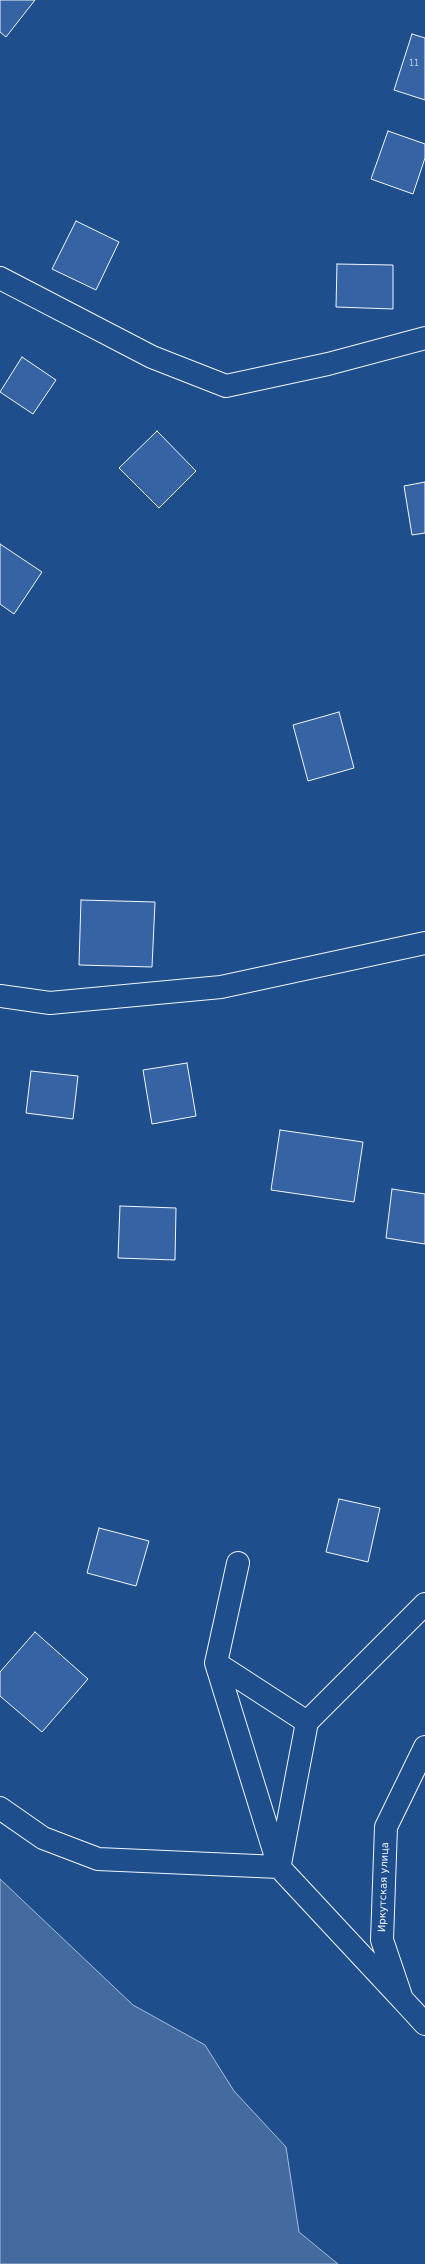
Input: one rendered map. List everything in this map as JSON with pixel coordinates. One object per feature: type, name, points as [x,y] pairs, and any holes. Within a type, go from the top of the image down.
[{"type":"street","points":[[0,278],[152,357],[226,386],[328,364],[425,338]]},
{"type":"street","points":[[0,996],[50,1003],[221,987],[425,943]]},
{"type":"street","points":[[238,1562],[216,1663],[280,1867],[402,1999]]},
{"type":"street","points":[[280,1867],[307,1722],[425,1604]]},
{"type":"street","points":[[216,1663],[307,1722]]},
{"type":"street","name":"Иркутская улица","points":[[425,1746],[386,1827],[382,1940],[402,1999],[425,2024]]},
{"type":"street","points":[[0,1808],[43,1838],[98,1859],[280,1867]]},
{"type":"water","points":[[0,1879],[133,2005],[205,2045],[234,2091],[286,2147],[299,2232],[338,2264],[0,2264]]},
{"type":"building","points":[[0,0],[35,0],[6,37],[0,32]]},
{"type":"building","points":[[412,34],[425,38],[425,100],[394,90]]},
{"type":"building","points":[[388,131],[425,144],[425,158],[413,194],[371,179]]},
{"type":"building","points":[[76,221],[119,242],[96,290],[52,269]]},
{"type":"building","points":[[337,264],[393,265],[393,309],[336,307]]},
{"type":"building","points":[[22,357],[56,380],[33,414],[0,392]]},
{"type":"building","points":[[157,431],[196,471],[159,508],[119,468]]},
{"type":"building","points":[[425,482],[425,533],[412,535],[404,486]]},
{"type":"building","points":[[0,544],[42,572],[14,614],[0,604]]},
{"type":"building","points":[[339,712],[354,768],[308,781],[293,725]]},
{"type":"building","points":[[81,900],[155,902],[152,967],[79,965]]},
{"type":"building","points":[[187,1063],[196,1116],[152,1124],[143,1070]]},
{"type":"building","points":[[31,1071],[78,1076],[73,1119],[26,1113]]},
{"type":"building","points":[[280,1130],[363,1142],[354,1202],[271,1190]]},
{"type":"building","points":[[392,1189],[425,1194],[425,1244],[386,1238]]},
{"type":"building","points":[[120,1206],[176,1208],[175,1260],[118,1258]]},
{"type":"building","points":[[339,1499],[380,1508],[368,1562],[326,1552]]},
{"type":"building","points":[[99,1528],[149,1541],[136,1586],[87,1573]]},
{"type":"building","points":[[35,1632],[88,1679],[42,1732],[0,1696],[0,1672]]}]
